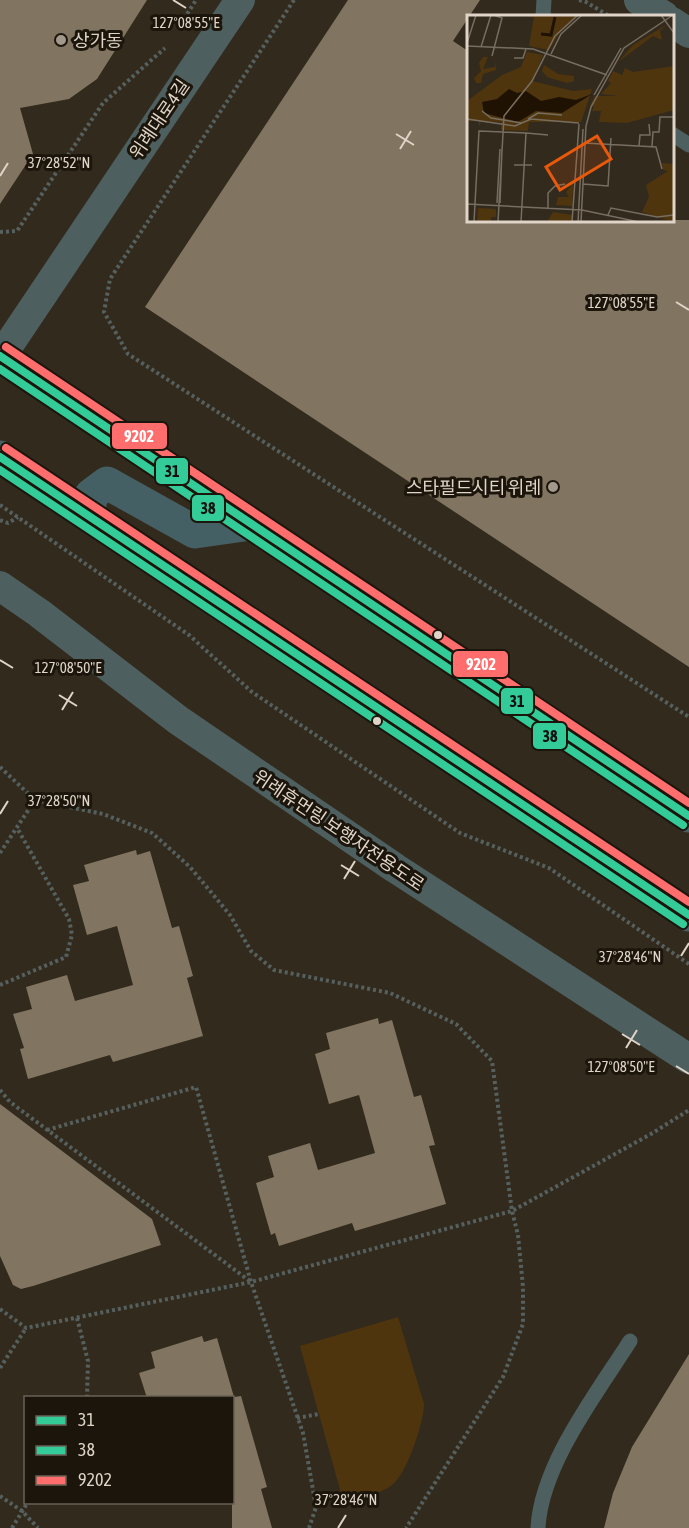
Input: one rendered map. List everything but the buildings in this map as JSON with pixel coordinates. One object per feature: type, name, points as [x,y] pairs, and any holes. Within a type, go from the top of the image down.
[{"type":"main road","points":[[0,357],[689,816]]},
{"type":"main road","points":[[0,457],[689,915]]},
{"type":"main road","points":[[89,515],[92,495],[100,485],[106,483],[124,490],[195,532],[251,524]]},
{"type":"street","name":"위례대로4길","points":[[0,357],[240,0]]},
{"type":"street","points":[[639,0],[662,15]]},
{"type":"street","points":[[674,23],[689,33]]},
{"type":"street","name":"위례휴먼링 보행자전용도로","points":[[0,586],[198,734],[395,868],[689,1059]]},
{"type":"lane","points":[[543,15],[544,0]]},
{"type":"lane","points":[[674,135],[689,145]]},
{"type":"lane","points":[[538,1528],[539,1509],[565,1443],[630,1341]]},
{"type":"path","points":[[183,20],[196,0]]},
{"type":"path","points":[[294,0],[110,279],[104,312],[128,354],[689,717]]},
{"type":"path","points":[[579,0],[607,15]]},
{"type":"path","points":[[0,232],[17,231],[103,103],[164,49],[171,39]]},
{"type":"path","points":[[0,505],[189,635],[252,692],[460,833],[549,868],[689,964]]},
{"type":"path","points":[[0,520],[8,523],[18,517]]},
{"type":"path","points":[[0,766],[35,800],[103,814],[152,833],[190,867],[230,915],[251,951],[274,970],[390,993],[456,1024],[492,1061],[512,1211],[518,1235],[523,1287],[523,1324],[503,1377],[406,1528]]},
{"type":"path","points":[[0,853],[35,800]]},
{"type":"path","points":[[0,985],[66,957],[72,935],[69,919],[17,828]]},
{"type":"path","points":[[47,1130],[196,1087],[251,1282],[297,1418],[316,1507],[309,1528]]},
{"type":"path","points":[[0,1090],[10,1102],[251,1282]]},
{"type":"path","points":[[0,1368],[26,1328],[251,1282],[512,1211],[651,1134],[689,1110]]},
{"type":"path","points":[[0,1309],[26,1328]]},
{"type":"path","points":[[76,1318],[88,1361],[87,1396]]},
{"type":"path","points":[[297,1418],[319,1414]]},
{"type":"path","points":[[0,1496],[22,1511],[38,1528]]},
{"type":"path","points":[[12,1528],[27,1504]]},
{"type":"shaded area","points":[[398,1317],[424,1404],[418,1435],[409,1459],[392,1485],[344,1504],[300,1346]]},
{"type":"transit line","name":"9202","points":[[6,347],[689,803]]},
{"type":"transit line","name":"31","points":[[0,356],[689,816]]},
{"type":"transit line","name":"38","points":[[0,369],[683,825]]},
{"type":"transit line","name":"9202","points":[[6,448],[689,902]]},
{"type":"transit line","name":"31","points":[[0,457],[689,915]]},
{"type":"transit line","name":"38","points":[[0,470],[683,924]]},
{"type":"place","name":"상가동","points":[[61,40]]},
{"type":"place","name":"스타필드시티 위례","points":[[553,487]]}]
